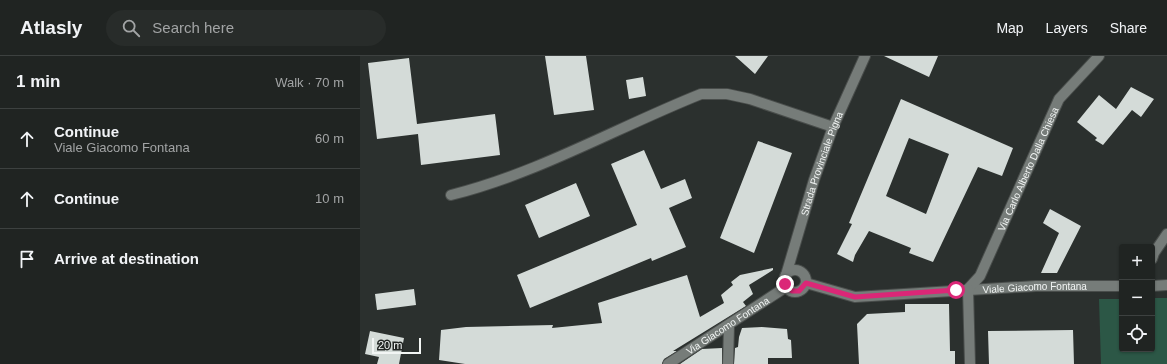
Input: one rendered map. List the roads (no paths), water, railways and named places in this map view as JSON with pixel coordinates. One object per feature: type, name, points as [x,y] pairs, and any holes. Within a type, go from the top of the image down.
[{"type":"street","name":"Strada Provinciale Pigna","points":[[786,274],[814,180],[833,126],[864,56]]},
{"type":"street","name":"Via Carlo Alberto Dalla Chiesa","points":[[968,289],[980,276],[1059,99],[1098,56]]},
{"type":"street","points":[[451,195],[482,187],[520,174],[701,94],[727,94],[750,99],[833,126]]},
{"type":"street","points":[[1155,252],[1167,234]]},
{"type":"street","points":[[792,271],[799,271],[804,276],[806,283],[799,291],[792,291],[786,287],[784,281],[786,274],[792,271]]},
{"type":"street","name":"Viale Giacomo Fontana","points":[[806,283],[855,297],[1036,286],[1119,286]]},
{"type":"street","points":[[1155,286],[1167,285]]},
{"type":"street","name":"Via Giacomo Fontana","points":[[668,364],[729,326],[786,287]]},
{"type":"street","points":[[968,289],[970,364]]},
{"type":"street","points":[[728,364],[729,326]]}]
